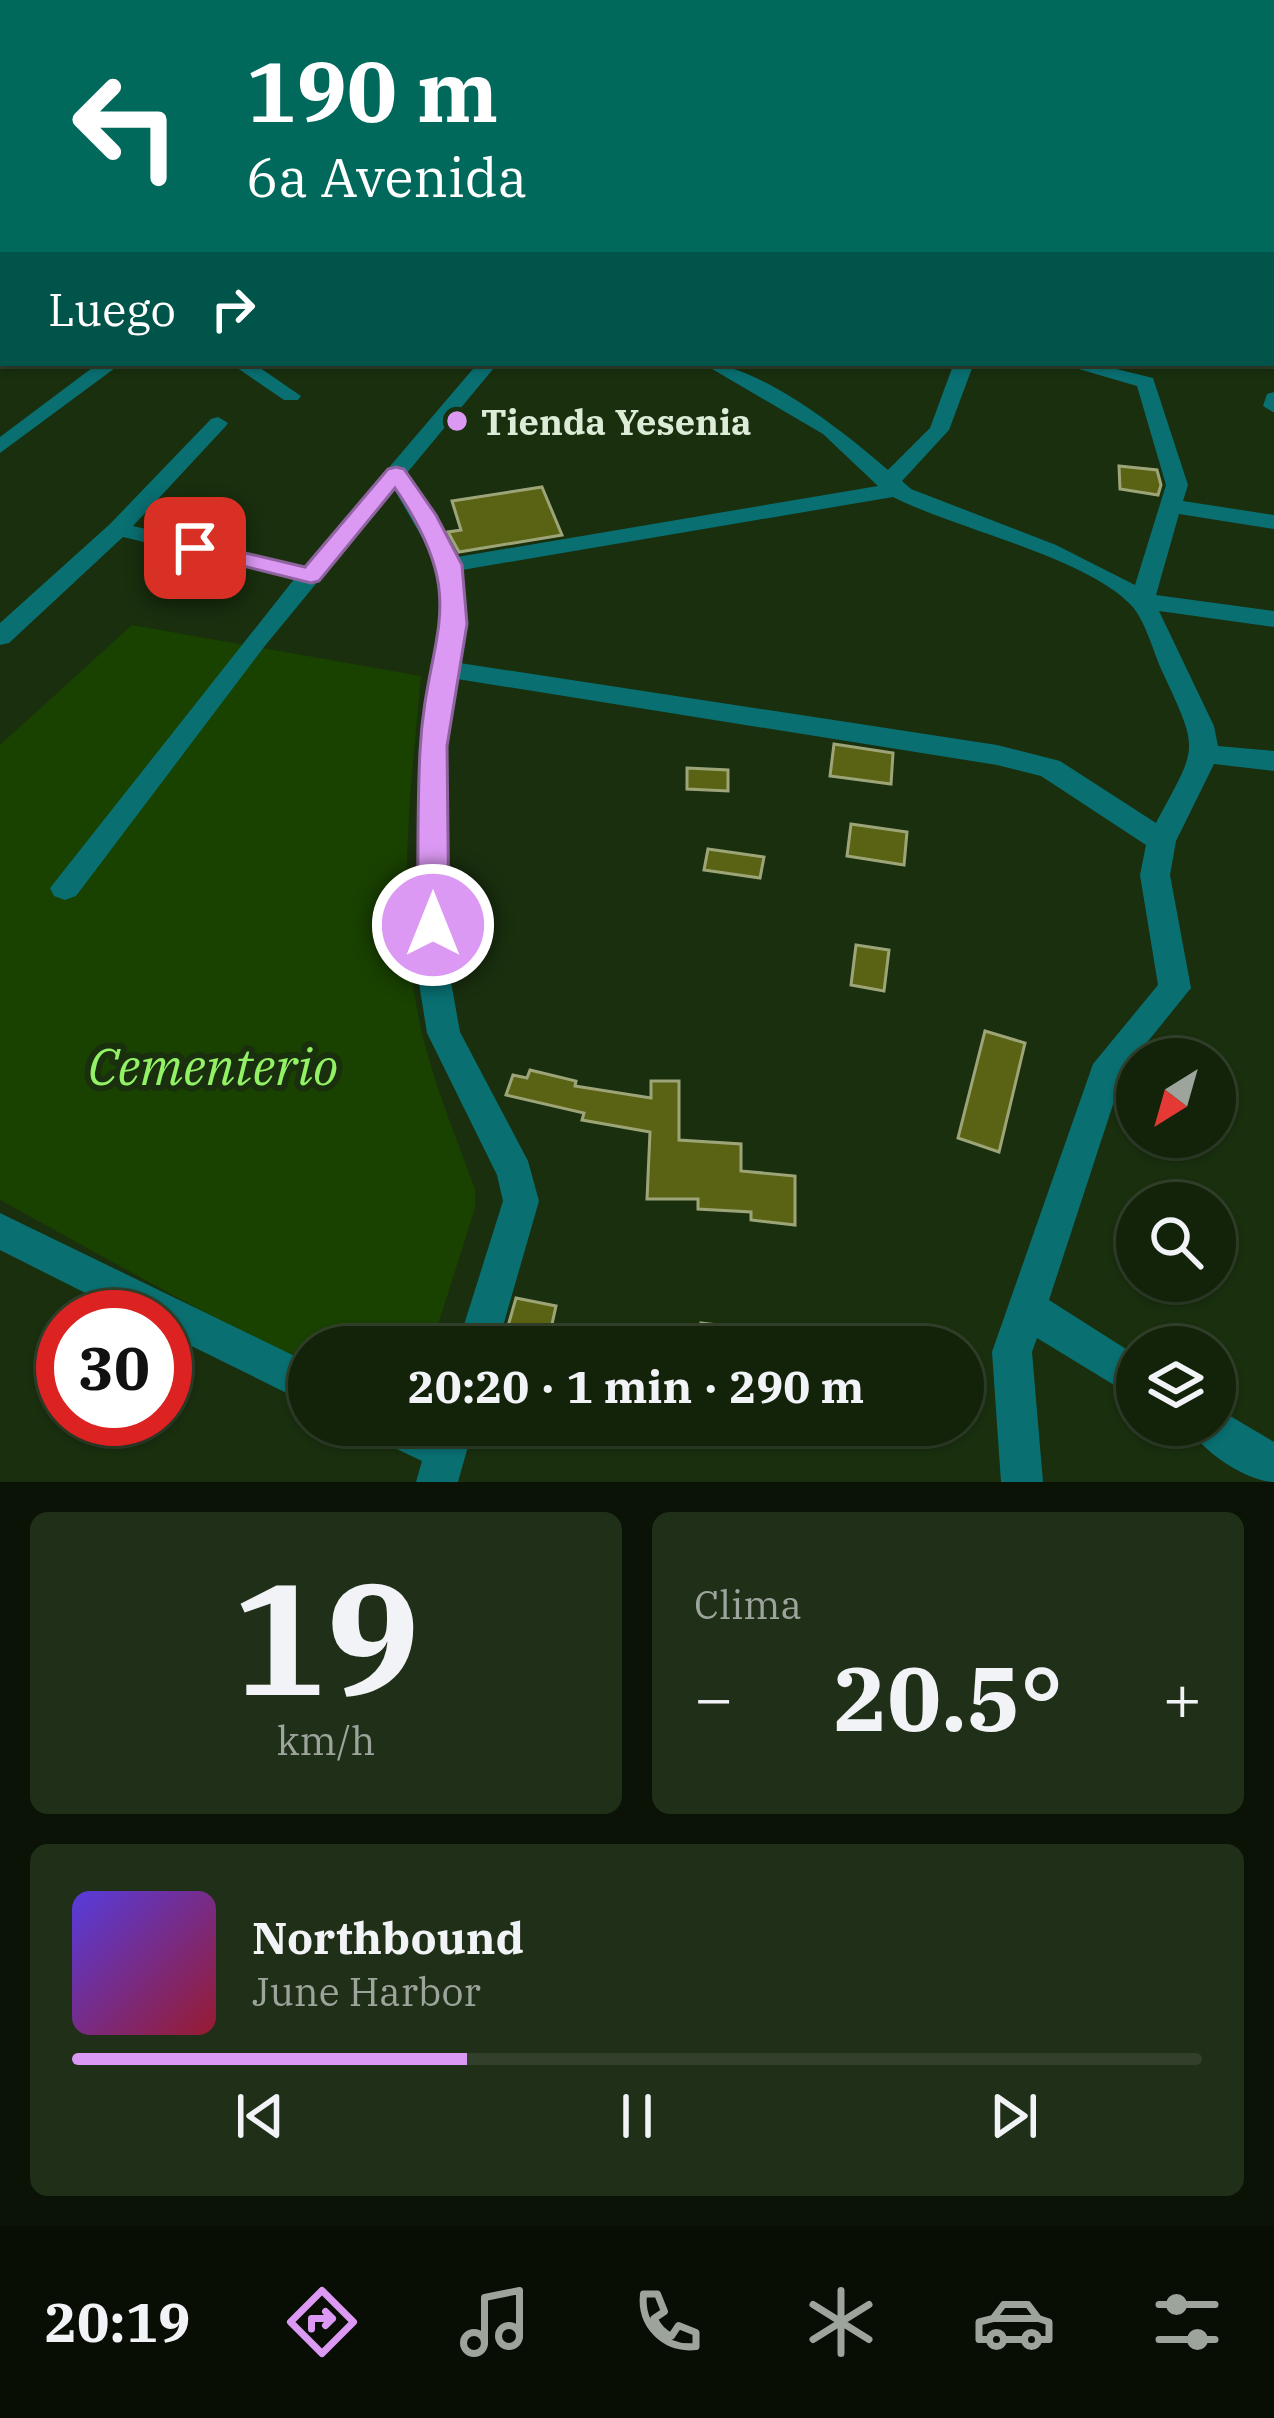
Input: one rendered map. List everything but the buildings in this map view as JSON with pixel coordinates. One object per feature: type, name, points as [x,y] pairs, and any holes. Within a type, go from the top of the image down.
[{"type":"street","points":[[0,447],[105,368],[102,366]]},
{"type":"street","points":[[245,366],[291,396]]},
{"type":"street","points":[[64,888],[256,641],[483,366]]},
{"type":"street","points":[[717,366],[830,430],[891,487],[1101,574],[1142,602],[1274,619]]},
{"type":"street","points":[[450,565],[891,487],[939,430],[963,366]]},
{"type":"street","points":[[1022,1482],[1012,1352],[1110,1064],[1175,988],[1155,874],[1161,841],[1206,754],[1202,726],[1142,602],[1177,485],[1146,382],[1080,366]]},
{"type":"street","points":[[0,637],[118,529],[218,423]]},
{"type":"street","points":[[396,473],[450,565],[454,624],[434,746],[433,970],[444,1033],[515,1173],[521,1201],[483,1326]]},
{"type":"street","points":[[1173,506],[1274,522]]},
{"type":"street","points":[[118,529],[311,575]]},
{"type":"street","points":[[445,669],[1050,768],[1161,841]]},
{"type":"street","points":[[1206,754],[1274,761]]},
{"type":"street","points":[[0,1231],[288,1374]]},
{"type":"street","points":[[1027,1310],[1116,1366]]},
{"type":"street","points":[[1236,1442],[1274,1466]]},
{"type":"green space","name":"Cementerio","points":[[132,625],[421,676],[407,859],[409,950],[424,1041],[475,1189],[475,1208],[438,1326],[288,1326],[288,1358],[192,1306],[192,1290],[164,1290],[0,1200],[0,745]]},
{"type":"place","name":"Tienda Yesenia","points":[[457,421]]},
{"type":"route","points":[[195,548],[311,575],[396,473],[425,515],[450,565],[454,624],[434,746],[433,925]]}]
